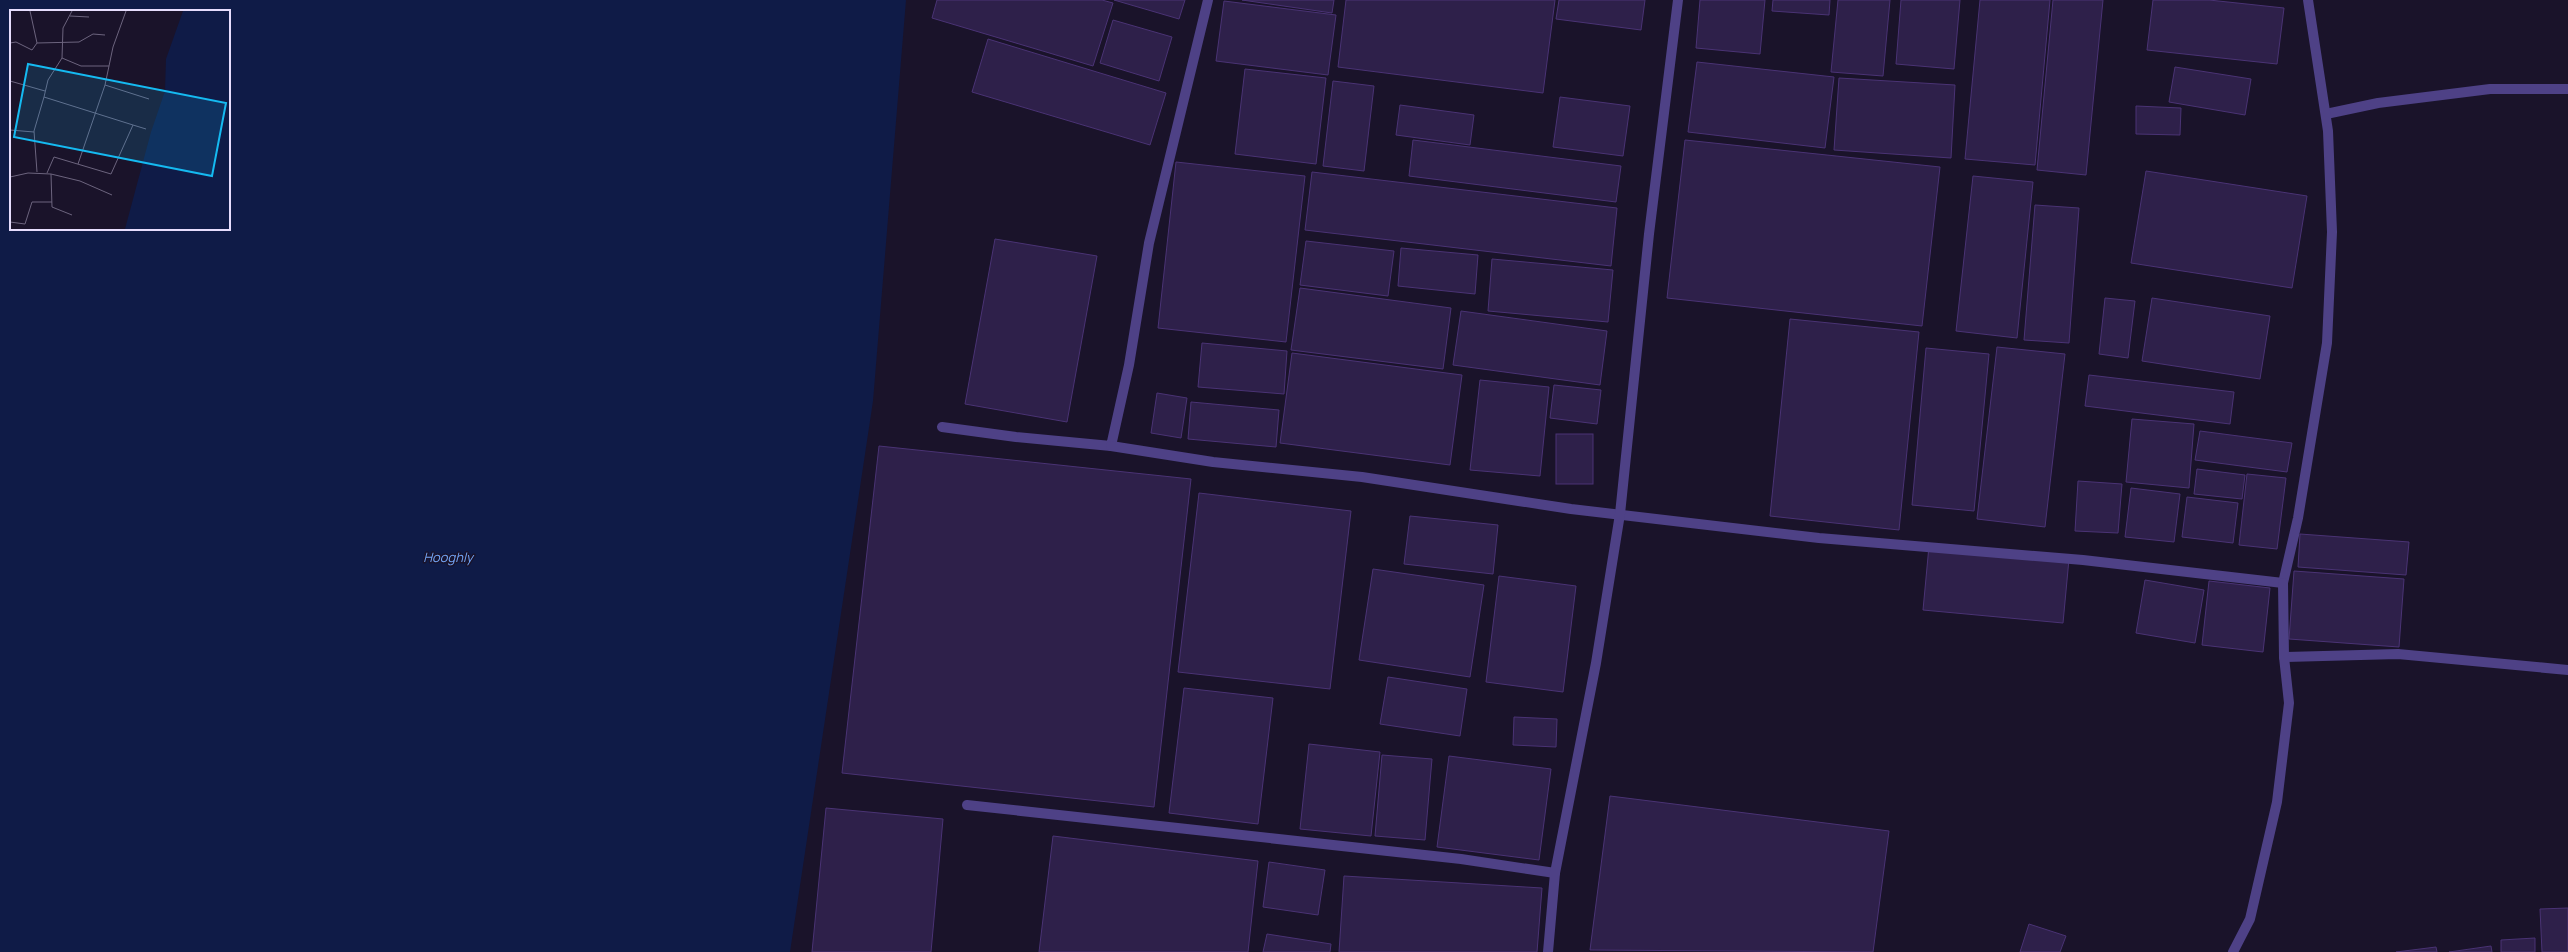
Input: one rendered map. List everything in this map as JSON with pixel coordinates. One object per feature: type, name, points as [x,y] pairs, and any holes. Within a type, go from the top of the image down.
[{"type":"street","points":[[1111,446],[1129,365],[1149,243],[1208,0]]},
{"type":"street","points":[[1548,952],[1555,872],[1596,663],[1620,514],[1648,242],[1678,0]]},
{"type":"street","points":[[2233,952],[2250,919],[2277,802],[2290,703],[2284,657],[2283,583],[2298,518],[2327,343],[2332,232],[2326,114],[2308,0]]},
{"type":"street","points":[[2326,114],[2378,103],[2490,89],[2568,89]]},
{"type":"street","points":[[942,427],[1016,437],[1111,446],[1212,462],[1362,477],[1620,514],[1819,538],[2083,560],[2283,583]]},
{"type":"street","points":[[2284,657],[2398,654],[2568,670]]},
{"type":"street","points":[[967,805],[1461,859],[1555,872]]},
{"type":"water","name":"Hooghly","points":[[0,0],[906,0],[873,401],[790,952],[0,952]]},
{"type":"building","points":[[937,0],[1102,0],[1113,3],[1093,66],[932,18]]},
{"type":"building","points":[[1114,0],[1185,0],[1179,19]]},
{"type":"building","points":[[1242,0],[1334,0],[1332,13]]},
{"type":"building","points":[[1346,0],[1555,0],[1543,93],[1338,67]]},
{"type":"building","points":[[1559,0],[1645,0],[1641,30],[1556,19]]},
{"type":"building","points":[[1700,0],[1765,0],[1760,54],[1696,48]]},
{"type":"building","points":[[1773,0],[1830,0],[1829,15],[1772,11]]},
{"type":"building","points":[[1838,0],[1890,0],[1883,76],[1831,72]]},
{"type":"building","points":[[1901,0],[1960,0],[1954,69],[1896,64]]},
{"type":"building","points":[[1980,0],[2050,0],[2035,165],[1965,159]]},
{"type":"building","points":[[2053,0],[2103,0],[2086,175],[2037,170]]},
{"type":"building","points":[[2153,0],[2209,0],[2284,8],[2277,64],[2147,50]]},
{"type":"building","points":[[1224,1],[1336,15],[1328,75],[1216,61]]},
{"type":"building","points":[[1113,20],[1172,37],[1159,81],[1100,63]]},
{"type":"building","points":[[988,39],[1166,93],[1150,145],[972,92]]},
{"type":"building","points":[[1697,62],[1834,77],[1825,148],[1688,132]]},
{"type":"building","points":[[2175,67],[2251,79],[2245,115],[2169,102]]},
{"type":"building","points":[[1245,69],[1326,78],[1316,164],[1235,154]]},
{"type":"building","points":[[1839,78],[1955,85],[1951,158],[1834,150]]},
{"type":"building","points":[[1333,81],[1374,86],[1364,171],[1323,166]]},
{"type":"building","points":[[1560,97],[1630,106],[1623,156],[1553,147]]},
{"type":"building","points":[[1400,105],[1474,115],[1470,145],[1396,135]]},
{"type":"building","points":[[2136,106],[2181,108],[2180,135],[2136,134]]},
{"type":"building","points":[[1413,140],[1621,166],[1616,202],[1409,176]]},
{"type":"building","points":[[1685,140],[1940,167],[1922,326],[1667,298]]},
{"type":"building","points":[[1176,162],[1305,176],[1286,342],[1158,328]]},
{"type":"building","points":[[2146,171],[2307,196],[2292,288],[2131,263]]},
{"type":"building","points":[[1312,172],[1617,208],[1611,266],[1305,230]]},
{"type":"building","points":[[1973,176],[2033,182],[2017,338],[1956,331]]},
{"type":"building","points":[[2035,205],[2079,208],[2069,343],[2024,340]]},
{"type":"building","points":[[995,239],[1097,256],[1067,422],[965,404]]},
{"type":"building","points":[[1306,241],[1394,251],[1388,296],[1300,285]]},
{"type":"building","points":[[1401,248],[1478,255],[1475,294],[1398,286]]},
{"type":"building","points":[[1492,259],[1613,270],[1608,322],[1488,311]]},
{"type":"building","points":[[1300,288],[1451,308],[1443,369],[1291,350]]},
{"type":"building","points":[[2105,298],[2135,301],[2128,358],[2099,354]]},
{"type":"building","points":[[2152,298],[2270,316],[2260,379],[2142,361]]},
{"type":"building","points":[[1461,311],[1607,331],[1600,385],[1453,365]]},
{"type":"building","points":[[1790,319],[1919,332],[1899,530],[1770,516]]},
{"type":"building","points":[[1202,343],[1287,351],[1284,394],[1198,387]]},
{"type":"building","points":[[1997,347],[2065,354],[2045,527],[1977,519]]},
{"type":"building","points":[[1926,348],[1989,354],[1974,511],[1912,505]]},
{"type":"building","points":[[1292,353],[1462,375],[1450,465],[1280,443]]},
{"type":"building","points":[[2089,375],[2234,392],[2230,424],[2085,406]]},
{"type":"building","points":[[1480,380],[1549,387],[1540,476],[1470,470]]},
{"type":"building","points":[[1554,385],[1601,390],[1597,424],[1550,418]]},
{"type":"building","points":[[1157,393],[1187,398],[1181,438],[1151,433]]},
{"type":"building","points":[[1191,402],[1279,410],[1276,447],[1188,439]]},
{"type":"building","points":[[2132,419],[2194,424],[2189,488],[2126,482]]},
{"type":"building","points":[[2200,431],[2292,443],[2287,472],[2195,460]]},
{"type":"building","points":[[1556,434],[1593,434],[1593,484],[1556,484]]},
{"type":"building","points":[[879,446],[1191,479],[1154,807],[842,773]]},
{"type":"building","points":[[2197,469],[2245,475],[2242,499],[2194,494]]},
{"type":"building","points":[[2247,474],[2286,478],[2277,549],[2239,545]]},
{"type":"building","points":[[2078,481],[2122,484],[2118,533],[2075,531]]},
{"type":"building","points":[[2131,488],[2180,494],[2174,542],[2125,537]]},
{"type":"building","points":[[1199,493],[1351,511],[1330,689],[1178,672]]},
{"type":"building","points":[[2187,497],[2238,503],[2233,543],[2182,537]]},
{"type":"building","points":[[1410,516],[1498,525],[1493,574],[1404,564]]},
{"type":"building","points":[[2300,534],[2409,542],[2406,575],[2298,567]]},
{"type":"building","points":[[1929,546],[2069,559],[2063,623],[1923,610]]},
{"type":"building","points":[[1373,569],[1484,585],[1470,677],[1359,660]]},
{"type":"building","points":[[2294,571],[2404,579],[2399,647],[2289,639]]},
{"type":"building","points":[[1499,576],[1576,586],[1563,692],[1486,682]]},
{"type":"building","points":[[2145,580],[2204,590],[2195,643],[2136,633]]},
{"type":"building","points":[[2209,581],[2270,588],[2263,652],[2202,645]]},
{"type":"building","points":[[1388,677],[1467,689],[1460,736],[1380,724]]},
{"type":"building","points":[[1184,688],[1273,698],[1258,824],[1169,813]]},
{"type":"building","points":[[1514,717],[1557,719],[1556,747],[1513,745]]},
{"type":"building","points":[[1309,744],[1380,752],[1371,836],[1300,829]]},
{"type":"building","points":[[1382,755],[1432,759],[1425,840],[1375,836]]},
{"type":"building","points":[[1449,756],[1551,769],[1539,860],[1437,847]]},
{"type":"building","points":[[1610,796],[1889,831],[1873,952],[1590,950]]},
{"type":"building","points":[[826,808],[943,819],[931,952],[812,952]]},
{"type":"building","points":[[1053,836],[1258,861],[1248,952],[1039,952]]},
{"type":"building","points":[[1269,862],[1325,870],[1318,915],[1263,907]]},
{"type":"building","points":[[1344,876],[1542,888],[1537,952],[1339,952]]},
{"type":"building","points":[[2568,908],[2568,952],[2542,952],[2540,909]]},
{"type":"building","points":[[2029,924],[2066,936],[2060,952],[2020,952]]},
{"type":"building","points":[[1267,934],[1331,944],[1330,952],[1263,952]]},
{"type":"building","points":[[2535,938],[2535,952],[2501,952],[2501,940]]},
{"type":"building","points":[[2491,946],[2492,952],[2449,952]]},
{"type":"building","points":[[2436,947],[2437,952],[2396,952]]}]
